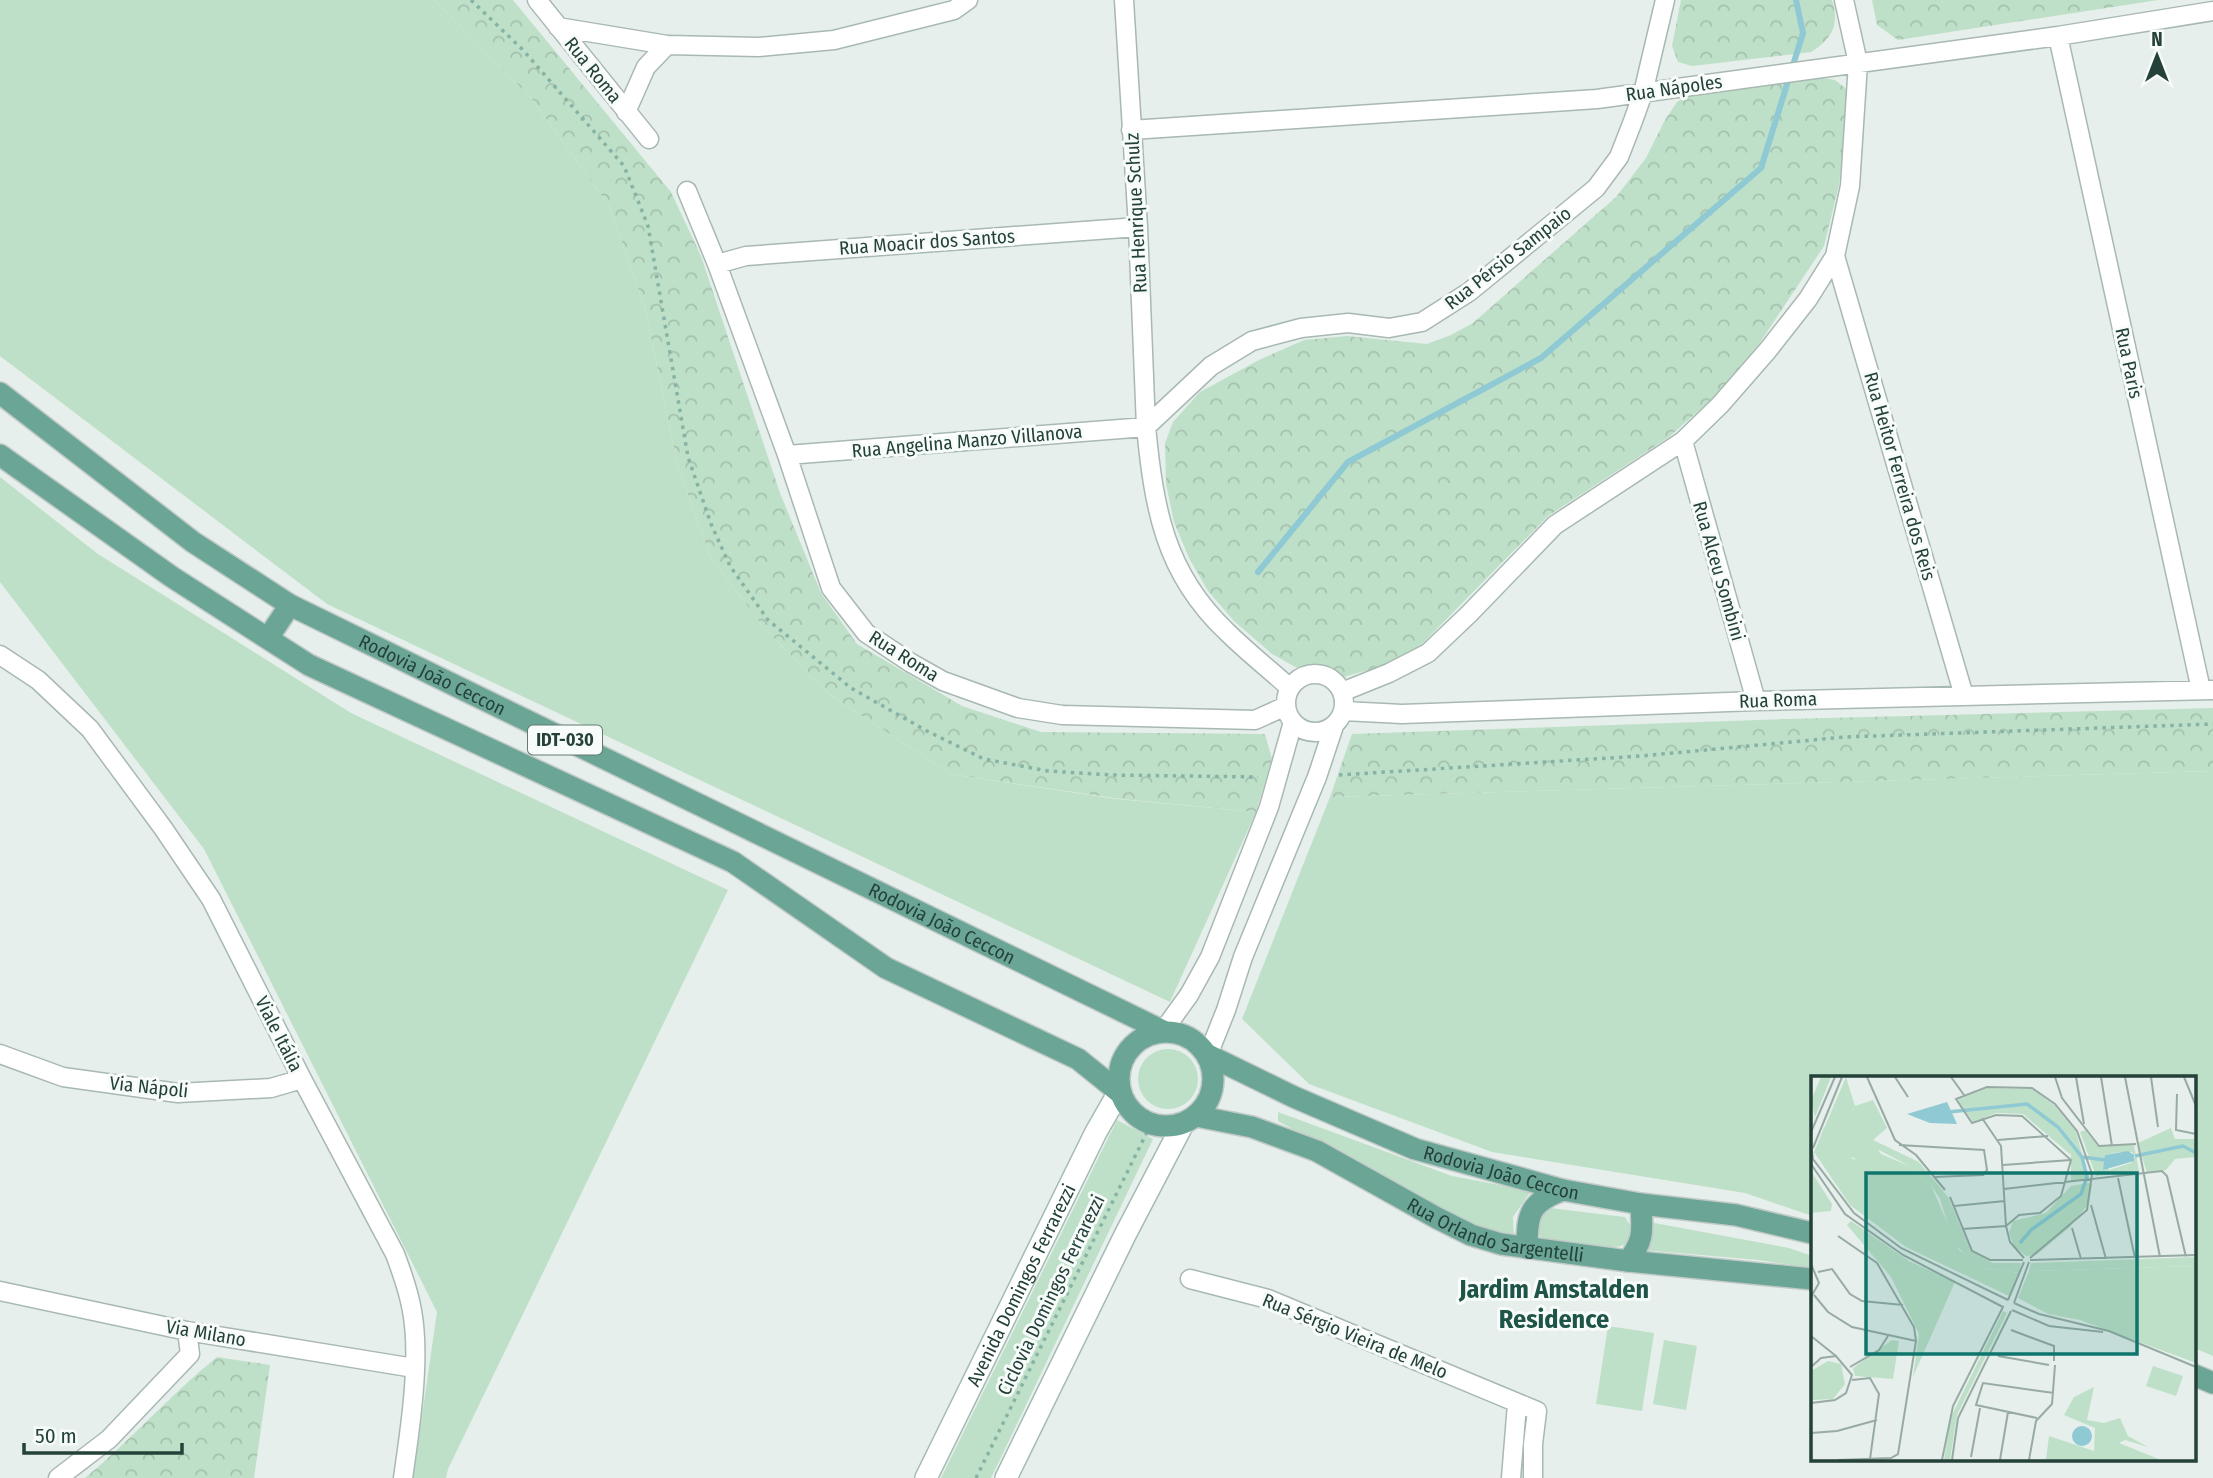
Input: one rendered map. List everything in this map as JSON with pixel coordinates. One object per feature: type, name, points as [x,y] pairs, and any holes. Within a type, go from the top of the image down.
[{"type":"main road","name":"Rodovia João Ceccon","points":[[0,393],[193,542],[290,606],[1163,1031]]},
{"type":"main road","name":"IDT-030","points":[[0,455],[172,576],[309,665],[733,862],[886,968],[1078,1059],[1119,1091]]},
{"type":"main road","points":[[268,638],[290,606]]},
{"type":"main road","points":[[1006,1478],[1125,1235],[1190,1119],[1206,1106],[1212,1094],[1213,1068],[1200,1045],[1177,1032],[1163,1031],[1143,1038],[1127,1052],[1121,1065],[1119,1091],[1127,1106],[1151,1124],[1165,1126],[1190,1119]]},
{"type":"main road","name":"Rodovia João Ceccon","points":[[1208,1055],[1294,1097],[1415,1149],[1563,1190],[1641,1204],[1736,1215],[1811,1233]]},
{"type":"main road","name":"Avenida Domingos Ferrarezzi","points":[[926,1478],[1096,1132],[1119,1091]]},
{"type":"main road","name":"Rua Orlando Sargentelli","points":[[1190,1119],[1252,1127],[1317,1151],[1437,1218],[1471,1235],[1500,1244],[1628,1261],[1811,1279]]},
{"type":"main road","points":[[1527,1248],[1527,1223],[1533,1207],[1543,1197],[1563,1190]]},
{"type":"main road","points":[[1628,1261],[1639,1247],[1642,1232],[1641,1204]]},
{"type":"main road","points":[[2196,1376],[2213,1383]]},
{"type":"street","name":"Rua Roma","points":[[537,0],[649,139]]},
{"type":"street","points":[[558,27],[667,45],[759,47],[834,40],[954,10],[968,0]]},
{"type":"street","name":"Rua Henrique Schulz","points":[[1124,0],[1138,227],[1146,426]]},
{"type":"street","name":"Rua Pérsio Sampaio","points":[[1146,426],[1211,366],[1252,341],[1301,328],[1348,323],[1390,328],[1422,322],[1448,307],[1595,188],[1619,156],[1643,93],[1665,0]]},
{"type":"street","points":[[1208,1055],[1243,957],[1339,718],[1342,692],[1390,673],[1428,653],[1555,525],[1683,441],[1720,405],[1768,350],[1808,299],[1835,256],[1850,186],[1858,63],[1844,0]]},
{"type":"street","name":"Rua Nápoles","points":[[1131,130],[1583,100],[2057,36],[2213,11]]},
{"type":"street","name":"Rua Paris","points":[[2057,36],[2207,690]]},
{"type":"street","points":[[626,112],[646,67],[667,45]]},
{"type":"street","name":"Rua Roma","points":[[687,191],[717,264],[787,456],[831,588],[866,633],[943,681],[1018,708],[1062,715],[1255,720],[1290,705],[1304,676],[1322,675],[1331,678],[1342,692]]},
{"type":"street","name":"Rua Moacir dos Santos","points":[[717,264],[746,256],[1138,227]]},
{"type":"street","name":"Rua Heitor Ferreira dos Reis","points":[[1835,256],[1964,696]]},
{"type":"street","points":[[1146,426],[1151,480],[1160,522],[1175,563],[1197,598],[1225,630],[1264,664],[1290,705],[1269,807],[1210,957],[1189,995],[1163,1031]]},
{"type":"street","name":"Rua Angelina Manzo Villanova","points":[[787,456],[1146,426]]},
{"type":"street","name":"Rua Alceu Sombini","points":[[1683,441],[1756,701]]},
{"type":"street","name":"Viale Itália","points":[[0,655],[38,680],[90,729],[163,828],[211,900],[395,1254],[407,1285],[413,1314],[414,1368],[403,1478]]},
{"type":"street","name":"Rua Roma","points":[[1290,705],[1311,732],[1325,730],[1339,718],[1402,714],[1756,701],[2207,690]]},
{"type":"street","name":"Via Nápoli","points":[[0,1054],[63,1077],[178,1093],[271,1088],[302,1079]]},
{"type":"street","name":"Rua Sérgio Vieira de Melo","points":[[1189,1279],[1268,1298],[1537,1411],[1533,1478]]},
{"type":"street","name":"Via Milano","points":[[0,1292],[187,1331],[414,1368]]},
{"type":"street","points":[[58,1478],[109,1439],[190,1354],[187,1331]]},
{"type":"street","points":[[1511,1478],[1517,1404]]},
{"type":"path","name":"Ciclovia Domingos Ferrarezzi","points":[[976,1478],[1151,1124]]},
{"type":"green space","points":[[0,0],[434,0],[531,98],[609,206],[645,308],[677,463],[709,554],[763,627],[829,694],[950,774],[1117,799],[1256,812],[1170,1002],[327,604],[0,356]]},
{"type":"green space","points":[[434,0],[513,0],[671,192],[701,256],[780,493],[821,593],[857,644],[962,706],[1041,732],[1265,734],[1272,759],[1256,812],[1121,799],[950,774],[829,694],[763,627],[709,554],[677,463],[645,308],[609,206],[531,98]]},
{"type":"green space","points":[[1681,0],[1832,0],[1835,17],[1829,36],[1811,52],[1692,66],[1678,62],[1672,46]]},
{"type":"green space","points":[[1872,0],[2158,0],[1898,40],[1877,25]]},
{"type":"green space","points":[[1819,77],[1835,80],[1849,91],[1839,185],[1824,246],[1759,344],[1713,398],[1669,437],[1548,516],[1421,645],[1389,664],[1344,677],[1308,674],[1272,654],[1234,621],[1208,591],[1189,558],[1174,522],[1166,484],[1165,443],[1173,422],[1200,392],[1259,360],[1304,340],[1347,336],[1427,344],[1451,335],[1473,323],[1616,197],[1646,158],[1677,102],[1685,97]]},
{"type":"green space","points":[[0,477],[98,554],[351,713],[728,890],[446,1478],[413,1478],[437,1312],[204,849],[0,582]]},
{"type":"green space","points":[[2213,708],[2213,771],[1330,797],[1352,734]]},
{"type":"green space","points":[[2213,771],[2213,1356],[2196,1349],[2196,1076],[1811,1076],[1811,1216],[1745,1193],[1492,1152],[1309,1084],[1242,1019],[1330,797]]},
{"type":"green space","points":[[1162,1049],[1174,1049],[1193,1062],[1198,1079],[1196,1091],[1185,1104],[1174,1109],[1162,1109],[1143,1096],[1138,1085],[1138,1073],[1151,1054]]},
{"type":"green space","points":[[1278,1112],[1452,1176],[1531,1191],[1513,1217],[1514,1241],[1503,1241],[1409,1194],[1278,1121]]},
{"type":"green space","points":[[1117,1120],[1153,1139],[991,1478],[941,1478]]},
{"type":"green space","points":[[1550,1208],[1625,1217],[1633,1230],[1633,1241],[1603,1248],[1545,1242],[1538,1234],[1539,1216]]},
{"type":"green space","points":[[1649,1222],[1789,1248],[1811,1256],[1811,1268],[1758,1260],[1644,1250]]},
{"type":"green space","points":[[1608,1326],[1654,1333],[1642,1411],[1596,1404]]},
{"type":"green space","points":[[1664,1340],[1697,1346],[1686,1410],[1653,1404]]},
{"type":"green space","points":[[217,1357],[270,1365],[254,1478],[85,1478],[183,1387]]},
{"type":"waterway","points":[[1258,572],[1348,462],[1541,358],[1761,168],[1803,33],[1796,0]]},
{"type":"district","name":"Jardim Amstalden Residence","points":[[1554,1304]]}]
